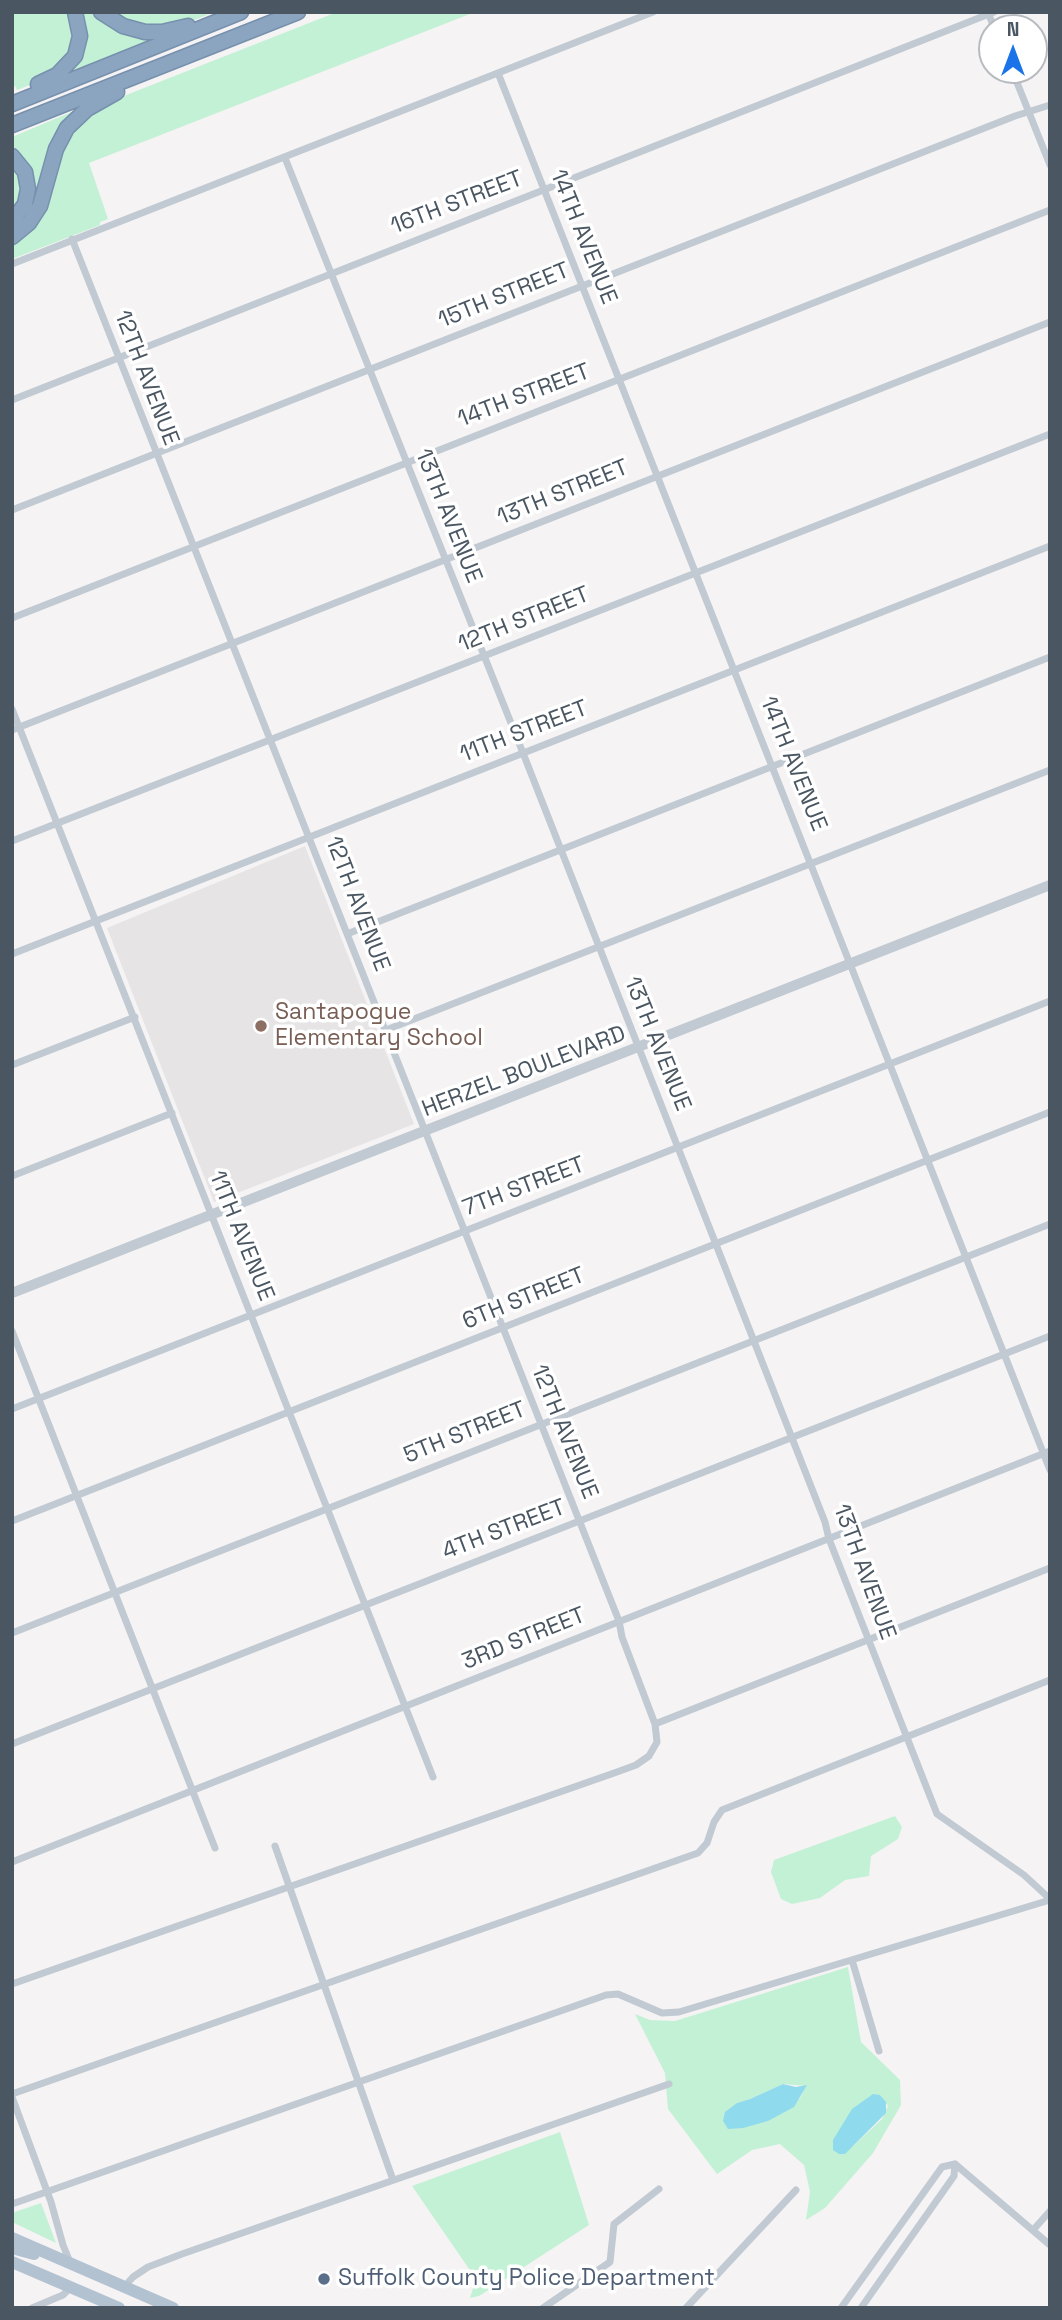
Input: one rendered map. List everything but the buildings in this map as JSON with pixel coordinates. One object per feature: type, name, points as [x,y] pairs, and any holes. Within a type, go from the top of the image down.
[{"type":"highway","points":[[12,102],[57,75],[73,60],[80,36],[75,12]]},
{"type":"highway","points":[[101,12],[123,26],[150,33],[240,13]]},
{"type":"highway","points":[[12,125],[298,12]]},
{"type":"highway","points":[[12,102],[240,13]]},
{"type":"highway","points":[[12,237],[29,223],[37,212],[58,143],[72,122],[92,105],[162,66]]},
{"type":"highway","points":[[12,156],[25,172],[28,189],[25,204],[12,222]]},
{"type":"main road","points":[[12,2238],[173,2308]]},
{"type":"main road","points":[[12,2248],[64,2259]]},
{"type":"main road","points":[[12,2262],[116,2306],[131,2308]]},
{"type":"street","points":[[12,264],[653,12]]},
{"type":"street","name":"16TH STREET","points":[[12,400],[990,13]]},
{"type":"street","name":"14TH AVENUE","points":[[498,73],[1047,1453],[1050,1470]]},
{"type":"street","points":[[1018,84],[1050,165]]},
{"type":"street","name":"15TH STREET","points":[[12,510],[1050,105]]},
{"type":"street","name":"13TH AVENUE","points":[[285,158],[523,753],[937,1814],[1024,1875],[1050,1900]]},
{"type":"street","name":"14TH STREET","points":[[12,618],[1050,210]]},
{"type":"street","name":"12TH AVENUE","points":[[72,239],[619,1621],[622,1637],[656,1724],[657,1742],[649,1756],[636,1765],[289,1886]]},
{"type":"street","name":"13TH STREET","points":[[16,729],[1050,321]]},
{"type":"street","name":"12TH STREET","points":[[12,842],[1050,435]]},
{"type":"street","name":"11TH STREET","points":[[12,954],[1050,545]]},
{"type":"street","points":[[347,934],[1050,657]]},
{"type":"street","name":"11TH AVENUE","points":[[12,709],[16,729],[97,920],[210,1215],[433,1777]]},
{"type":"street","points":[[386,1030],[1050,770]]},
{"type":"street","name":"HERZEL BOULEVARD","points":[[12,1293],[1050,885]]},
{"type":"street","name":"7TH STREET","points":[[12,1409],[1050,1001]]},
{"type":"street","points":[[12,1065],[135,1017]]},
{"type":"street","name":"6TH STREET","points":[[12,1521],[1050,1112]]},
{"type":"street","points":[[12,1176],[172,1113]]},
{"type":"street","name":"5TH STREET","points":[[12,1633],[1050,1224]]},
{"type":"street","points":[[12,1331],[215,1848]]},
{"type":"street","name":"4TH STREET","points":[[12,1745],[1050,1336]]},
{"type":"street","name":"3RD STREET","points":[[12,1862],[1047,1453]]},
{"type":"street","points":[[656,1724],[1050,1569]]},
{"type":"street","points":[[64,2259],[63,2245],[51,2202],[12,2096],[698,1853],[707,1843],[714,1822],[722,1810],[1050,1680]]},
{"type":"street","points":[[275,1846],[393,2180]]},
{"type":"street","points":[[12,1984],[289,1886]]},
{"type":"street","points":[[12,2204],[606,1995],[618,1994],[662,2013],[679,2012],[1050,1900]]},
{"type":"street","points":[[852,1960],[879,2051]]},
{"type":"street","points":[[125,2286],[139,2273],[159,2263],[669,2084]]},
{"type":"street","points":[[955,2164],[1050,2245]]},
{"type":"street","points":[[841,2308],[942,2167],[955,2164]]},
{"type":"street","points":[[861,2308],[954,2176],[955,2164]]},
{"type":"street","points":[[543,2308],[610,2262],[614,2224],[659,2189]]},
{"type":"street","points":[[685,2308],[796,2190]]},
{"type":"street","points":[[1034,2230],[1050,2211]]},
{"type":"street","points":[[32,2308],[60,2297],[72,2286]]},
{"type":"shaded area","name":"Santapogue Elementary School","points":[[305,846],[414,1124],[214,1202],[107,928]]},
{"type":"green space","points":[[12,12],[70,12],[76,24],[73,54],[53,76],[17,90],[15,86],[12,87]]},
{"type":"green space","points":[[80,12],[94,12],[146,39],[147,42],[70,74]]},
{"type":"green space","points":[[108,12],[214,12],[178,27],[139,28]]},
{"type":"green space","points":[[337,12],[475,12],[89,163],[108,219],[100,222],[100,225],[12,259],[12,244],[38,221],[49,200],[64,147],[73,128],[106,103]]},
{"type":"green space","points":[[81,108],[42,194],[33,193],[12,150],[12,137]]},
{"type":"green space","points":[[12,163],[25,186],[12,217]]},
{"type":"green space","points":[[895,1816],[902,1827],[898,1839],[871,1856],[869,1876],[845,1880],[820,1898],[792,1904],[781,1899],[771,1872],[774,1860]]},
{"type":"green space","points":[[848,1967],[861,2042],[900,2080],[901,2105],[873,2153],[825,2208],[806,2220],[810,2192],[804,2165],[780,2144],[752,2150],[717,2174],[668,2109],[665,2073],[635,2014],[650,2020],[675,2021]],"holes":[[[783,2084],[806,2086],[800,2098],[768,2121],[758,2123],[737,2103]],[[880,2095],[888,2106],[882,2119],[852,2147]]]},
{"type":"green space","points":[[560,2132],[589,2225],[479,2296],[470,2298],[476,2279],[412,2186]]},
{"type":"green space","points":[[41,2203],[56,2243],[12,2222],[12,2213]]},
{"type":"water","points":[[783,2084],[796,2087],[807,2085],[794,2107],[768,2121],[728,2129],[723,2121],[725,2112],[737,2103]]},
{"type":"water","points":[[873,2094],[880,2095],[886,2102],[886,2113],[845,2154],[839,2154],[833,2150],[833,2140],[852,2109]]},
{"type":"place","name":"Santapogue Elementary School","points":[[261,1026]]},
{"type":"place","name":"Suffolk County Police Department","points":[[324,2279]]}]
